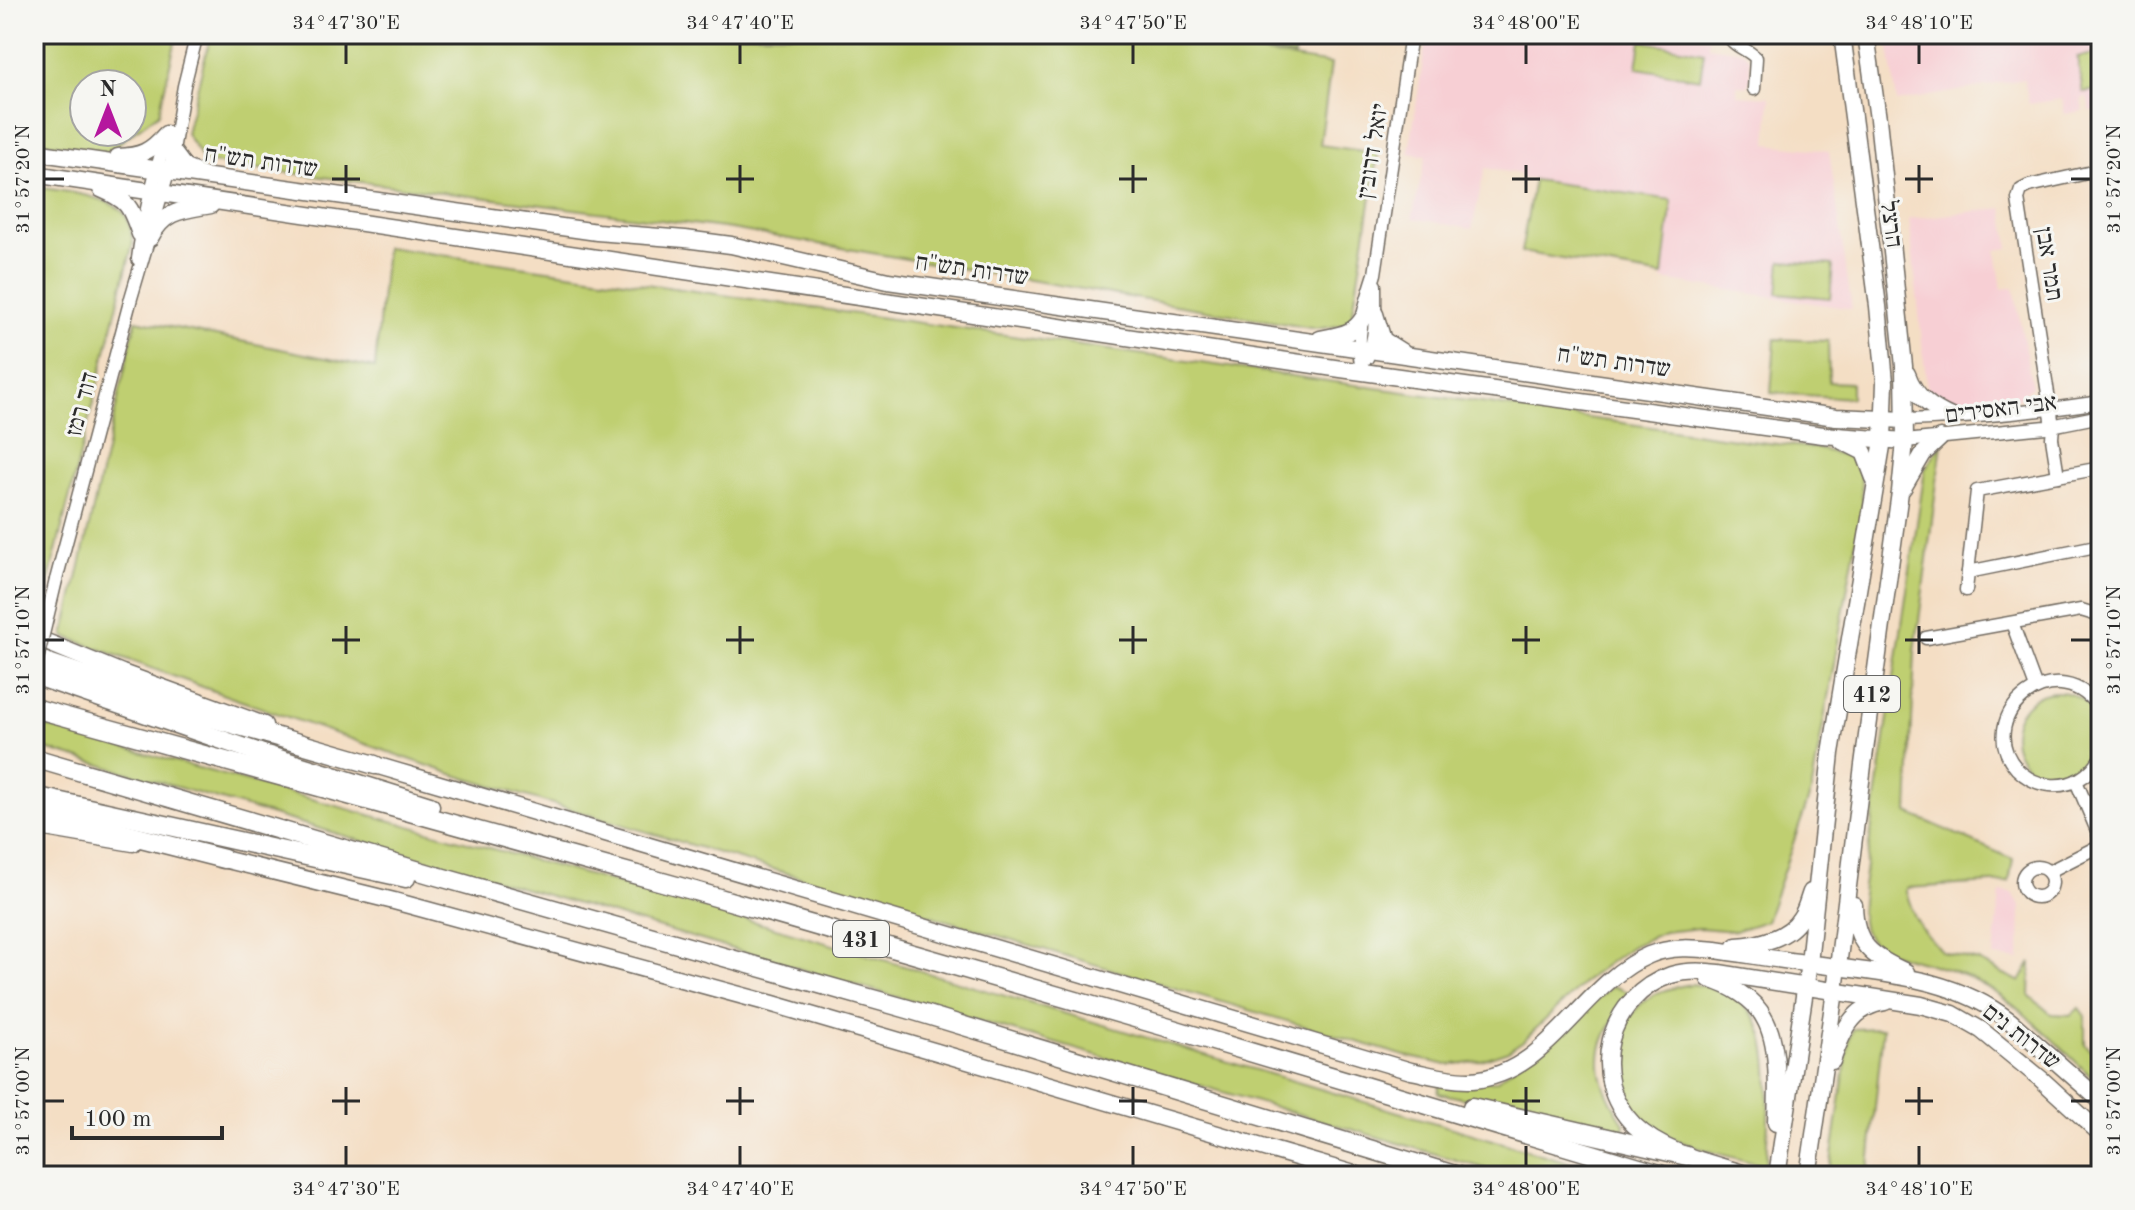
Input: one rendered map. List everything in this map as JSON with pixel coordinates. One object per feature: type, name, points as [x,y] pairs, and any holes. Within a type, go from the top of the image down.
[{"type":"highway","points":[[34,658],[191,712],[375,765]]},
{"type":"highway","points":[[34,673],[260,753],[695,891]]},
{"type":"highway","name":"431","points":[[34,708],[695,891],[1666,1176]]},
{"type":"highway","name":"431","points":[[34,758],[908,1009],[1458,1176]]},
{"type":"highway","points":[[34,796],[599,921]]},
{"type":"highway","points":[[34,811],[224,859]]},
{"type":"highway","points":[[1343,1079],[1687,1156]]},
{"type":"main road","name":"הרצל","points":[[1842,34],[1878,306],[1885,382],[1884,420]]},
{"type":"main road","name":"הרצל","points":[[1866,34],[1904,366],[1906,420]]},
{"type":"main road","points":[[84,160],[136,156],[155,146],[166,134]]},
{"type":"main road","name":"שדרות תש\"ח","points":[[34,152],[597,232],[731,245],[888,281],[1414,358],[1836,417],[1906,420]]},
{"type":"main road","points":[[173,152],[185,168],[210,178]]},
{"type":"main road","name":"שדרות תש\"ח","points":[[34,174],[1362,371],[1823,435],[1905,441]]},
{"type":"main road","points":[[85,181],[118,196],[132,209],[145,236],[173,212],[223,202]]},
{"type":"main road","points":[[1308,342],[1350,332],[1369,316],[1383,340],[1414,358]]},
{"type":"main road","points":[[1904,366],[1912,389],[1933,409],[1953,418]]},
{"type":"main road","points":[[1836,417],[1874,409],[1885,382]]},
{"type":"main road","name":"412","points":[[1776,1176],[1809,963],[1831,753],[1884,420]]},
{"type":"main road","name":"412","points":[[1808,1176],[1900,492],[1906,420]]},
{"type":"main road","points":[[1823,435],[1864,452],[1875,483]]},
{"type":"main road","points":[[1900,492],[1923,454],[1940,438]]},
{"type":"main road","points":[[34,637],[122,673],[375,765],[1442,1077],[1471,1080],[1514,1067],[1550,1040],[1605,986],[1649,955],[1665,950],[1750,946],[1771,940],[1793,927],[1801,918],[1811,893],[1821,852]]},
{"type":"main road","points":[[34,826],[224,859],[394,901],[773,1004],[1361,1176]]},
{"type":"main road","points":[[1855,831],[1854,906],[1857,933],[1871,951],[1890,965],[1926,981]]},
{"type":"main road","name":"שדרות נים","points":[[1698,948],[1926,981],[1962,992],[1995,1010],[2101,1101]]},
{"type":"main road","name":"שדרות נים","points":[[1645,988],[1678,973],[1703,971],[1941,1010],[1981,1030],[2101,1134]]},
{"type":"main road","points":[[1752,1176],[1687,1156],[1662,1144],[1637,1127],[1619,1106],[1609,1084],[1607,1057],[1612,1032],[1628,1004],[1645,988],[1672,978],[1707,978],[1739,992],[1764,1015],[1776,1072],[1776,1176]]},
{"type":"main road","points":[[1818,1104],[1828,1070],[1848,1023],[1865,1007],[1896,1001]]},
{"type":"main road","points":[[1119,1105],[1324,1176]]},
{"type":"street","name":"דוד רמז","points":[[162,171],[173,152],[197,34]]},
{"type":"street","name":"יואל דרובין","points":[[1362,371],[1411,34]]},
{"type":"street","points":[[1728,34],[1729,39],[1749,50],[1756,58],[1754,89]]},
{"type":"street","name":"דוד רמז","points":[[34,673],[135,286],[162,171],[166,134],[184,86]]},
{"type":"street","name":"תמר אבן","points":[[2062,475],[2058,434],[2050,410],[2018,199],[2021,190],[2029,186],[2101,170]]},
{"type":"street","name":"אבי האסירים","points":[[1906,420],[1982,417],[2101,402]]},
{"type":"street","name":"אבי האסירים","points":[[1905,441],[2053,426],[2101,416]]},
{"type":"street","points":[[1966,590],[1977,491],[2101,468]]},
{"type":"street","points":[[1968,572],[2101,545]]},
{"type":"street","points":[[1926,638],[2081,610],[2101,616]]},
{"type":"street","points":[[2012,623],[2036,688]]},
{"type":"street","points":[[2101,712],[2090,697],[2076,688],[2060,684],[2036,688],[2022,696],[2012,708],[2004,739],[2014,765],[2031,780],[2053,786],[2076,781],[2091,771],[2101,757]]},
{"type":"street","points":[[2048,872],[2100,848],[2076,781]]},
{"type":"shaded area","points":[[1427,34],[1683,34],[1709,38],[1708,46],[1742,51],[1750,58],[1750,80],[1747,86],[1737,85],[1737,95],[1770,97],[1767,144],[1829,151],[1852,309],[1662,280],[1672,199],[1520,178],[1520,174],[1485,168],[1472,229],[1412,218],[1426,156],[1409,153]]},
{"type":"shaded area","points":[[1887,34],[2101,34],[2101,113],[2100,110],[2090,111],[2087,97],[2081,99],[2083,111],[2065,114],[2062,99],[2029,104],[2024,79],[1897,102]]},
{"type":"shaded area","points":[[2003,208],[2009,248],[1996,250],[2002,289],[2014,287],[2032,387],[2015,400],[1952,408],[1927,389],[1909,219]]},
{"type":"shaded area","points":[[2000,892],[2012,893],[2021,905],[2020,960],[1994,957]]},
{"type":"green space","points":[[34,34],[177,34],[159,113],[148,121],[148,68],[68,68],[68,147],[34,141]]},
{"type":"green space","points":[[211,34],[1139,34],[1331,64],[1320,145],[1378,153],[1351,324],[1316,329],[731,229],[204,162],[186,133]]},
{"type":"green space","points":[[1155,34],[1297,34],[1294,56]]},
{"type":"green space","points":[[1641,41],[1704,52],[1700,79],[1637,68]]},
{"type":"green space","points":[[2101,53],[2101,90],[2083,92],[2077,57]]},
{"type":"green space","points":[[76,148],[113,148],[106,153]]},
{"type":"green space","points":[[1534,180],[1672,200],[1663,276],[1521,252]]},
{"type":"green space","points":[[34,187],[85,195],[111,204],[127,218],[133,243],[37,627],[34,626]]},
{"type":"green space","points":[[386,247],[1815,448],[1859,459],[1863,502],[1811,792],[1766,921],[1735,931],[1700,928],[1664,932],[1632,946],[1592,975],[1523,1041],[1508,1051],[1478,1061],[1447,1065],[1405,1056],[458,776],[64,636],[136,320],[375,368]]},
{"type":"green space","points":[[1781,261],[1833,265],[1830,298],[1778,293]]},
{"type":"green space","points":[[1775,339],[1828,341],[1829,382],[1851,383],[1851,398],[1771,393]]},
{"type":"green space","points":[[1942,443],[1915,651],[1908,813],[2013,859],[2009,882],[1906,888],[1906,892],[1915,918],[1942,952],[1978,961],[2020,982],[2031,962],[2030,996],[2051,1014],[2071,1015],[2079,1008],[2085,1016],[2085,1045],[2101,1059],[2101,1086],[2041,1028],[1992,990],[1963,975],[1880,949],[1869,939],[1862,921],[1861,900],[1925,469]]},
{"type":"green space","points":[[2057,692],[2081,699],[2093,711],[2100,735],[2093,759],[2081,771],[2057,778],[2033,771],[2021,759],[2014,735],[2021,711],[2033,699]]},
{"type":"green space","points":[[42,725],[711,909],[1615,1176],[1511,1176],[36,746]]},
{"type":"green space","points":[[1692,984],[1734,997],[1750,1012],[1761,1030],[1769,1079],[1766,1166],[1668,1136],[1640,1118],[1621,1092],[1617,1077],[1618,1045],[1631,1016],[1652,996]]},
{"type":"green space","points":[[1613,986],[1630,993],[1607,1031],[1600,1061],[1603,1083],[1625,1125],[1623,1133],[1438,1093],[1440,1083],[1496,1081]]},
{"type":"green space","points":[[1883,1028],[1868,1176],[1829,1176],[1853,1029]]}]
